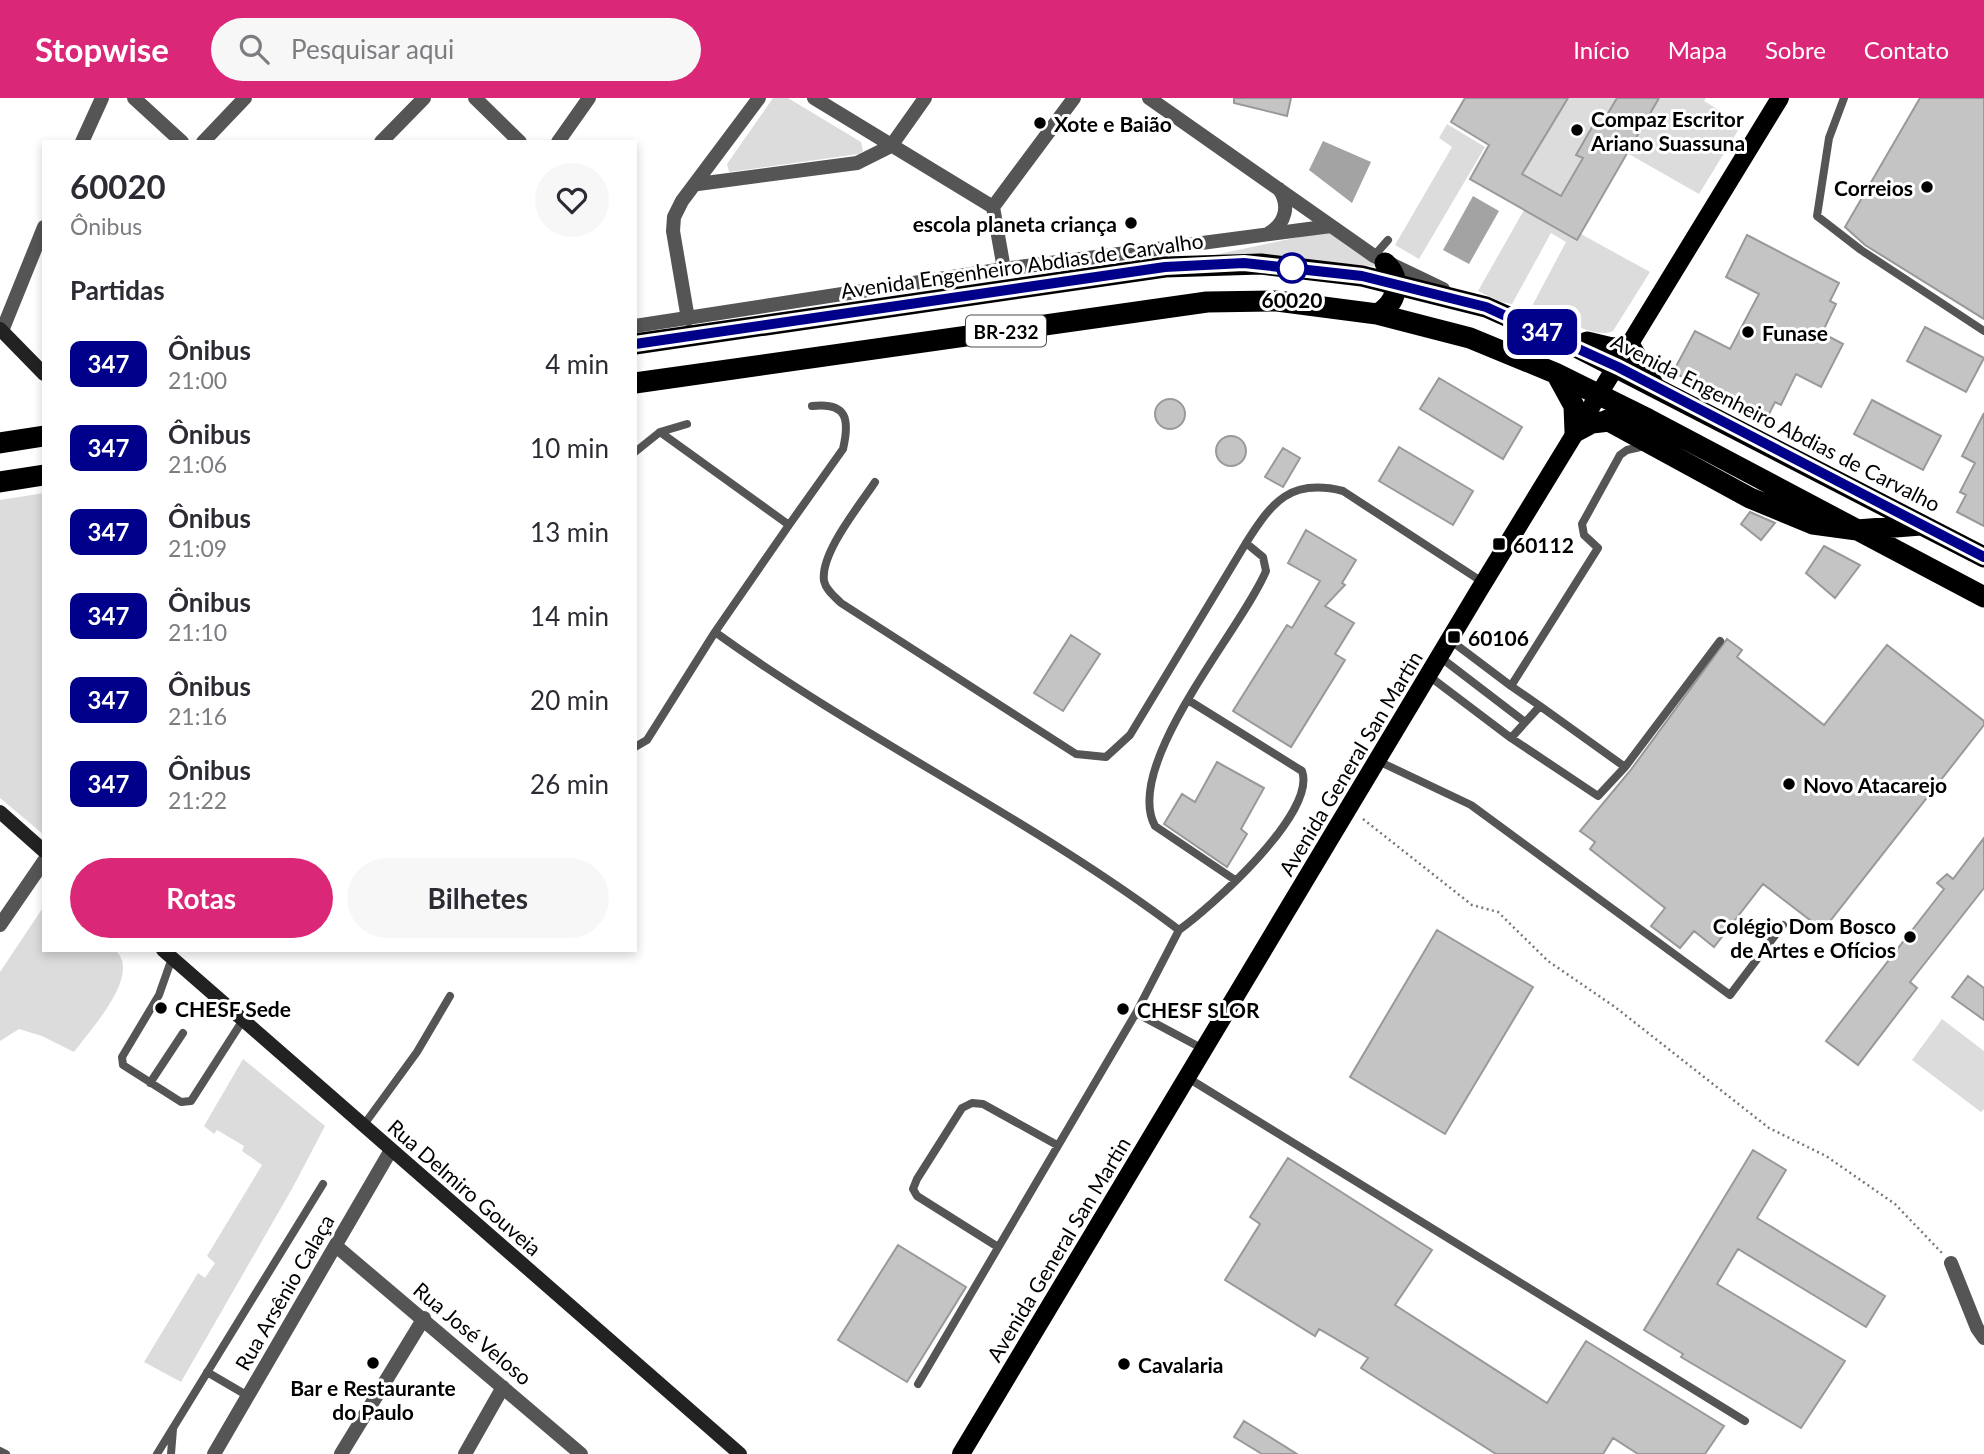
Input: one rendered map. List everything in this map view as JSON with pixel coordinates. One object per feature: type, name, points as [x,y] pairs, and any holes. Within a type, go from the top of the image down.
[{"type":"highway","points":[[1377,314],[1394,298],[1396,285],[1392,270],[1379,260]]},
{"type":"highway","name":"Avenida Engenheiro Abdias de Carvalho","points":[[637,344],[1165,267],[1227,262],[1362,276],[1486,307],[1572,345],[1984,558]]},
{"type":"highway","name":"BR-232","points":[[637,383],[1207,302],[1277,301],[1377,314],[1470,338],[1555,373],[1648,419],[1984,597]]},
{"type":"highway","points":[[1377,314],[1441,305],[1509,317],[1597,345],[1612,348],[1630,346],[1655,386]]},
{"type":"highway","points":[[1572,345],[1597,345]]},
{"type":"highway","points":[[1555,373],[1574,406],[1575,432],[1592,422],[1648,419]]},
{"type":"highway","points":[[1607,420],[1783,513],[1812,524],[1857,530],[1923,525]]},
{"type":"highway","points":[[0,443],[42,436]]},
{"type":"highway","points":[[0,482],[42,475]]},
{"type":"main road","name":"Avenida General San Martin","points":[[961,1454],[1575,432],[1601,395],[1780,98]]},
{"type":"street","points":[[83,140],[103,98]]},
{"type":"street","points":[[134,98],[180,140]]},
{"type":"street","points":[[206,140],[245,98]]},
{"type":"street","points":[[383,140],[424,98]]},
{"type":"street","points":[[475,98],[518,140]]},
{"type":"street","points":[[559,140],[589,98]]},
{"type":"street","points":[[688,319],[673,224],[682,201],[698,184],[759,98]]},
{"type":"street","points":[[814,98],[993,207]]},
{"type":"street","points":[[698,184],[857,163],[891,146],[925,98]]},
{"type":"street","points":[[1004,269],[993,207],[1074,98]]},
{"type":"street","points":[[1149,98],[1379,260],[1486,307]]},
{"type":"street","points":[[1268,234],[1284,216],[1285,204],[1279,189]]},
{"type":"street","points":[[637,326],[1004,269],[1331,226]]},
{"type":"street","points":[[42,231],[1,330],[42,372]]},
{"type":"street","points":[[0,812],[42,849]]},
{"type":"street","points":[[0,925],[42,864]]},
{"type":"street","name":"Rua Delmiro Gouveia","points":[[167,954],[740,1454]]},
{"type":"street","name":"Rua Arsênio Calaça","points":[[214,1454],[391,1150]]},
{"type":"street","name":"Rua José Veloso","points":[[336,1246],[424,1318],[580,1454]]},
{"type":"street","points":[[1951,1263],[1976,1328],[1984,1338]]},
{"type":"street","points":[[341,1454],[424,1318]]},
{"type":"street","points":[[464,1454],[503,1387]]},
{"type":"lane","points":[[1844,98],[1829,138],[1817,216],[1861,250],[1984,331]]},
{"type":"lane","points":[[1379,260],[1388,240]]},
{"type":"lane","points":[[637,746],[647,740],[715,632],[843,449],[846,419],[840,409],[829,404],[812,406]]},
{"type":"lane","points":[[637,450],[660,432],[687,424]]},
{"type":"lane","points":[[660,432],[789,525]]},
{"type":"lane","points":[[1511,686],[1598,548],[1581,530],[1593,499],[1620,455],[1637,447],[1658,445]]},
{"type":"lane","points":[[875,482],[826,561],[824,581],[829,592],[841,603],[1076,754],[1091,757],[1106,757],[1130,735],[1266,512],[1280,498],[1298,489],[1322,486],[1343,491],[1484,583]]},
{"type":"lane","points":[[1235,880],[1160,831],[1151,818],[1153,773],[1188,700],[1266,571],[1264,557],[1246,543]]},
{"type":"lane","points":[[715,632],[878,741],[1023,824],[1179,930]]},
{"type":"lane","points":[[1450,640],[1625,767]]},
{"type":"lane","points":[[1429,676],[1511,738],[1598,796],[1625,767],[1720,641]]},
{"type":"lane","points":[[1440,657],[1525,722]]},
{"type":"lane","points":[[918,1384],[1136,1013],[1179,930],[1209,909],[1287,820],[1302,794],[1302,771],[1188,700]]},
{"type":"lane","points":[[1511,738],[1540,706]]},
{"type":"lane","points":[[1377,761],[1471,805],[1730,995],[1783,925]]},
{"type":"lane","points":[[167,954],[159,995],[121,1057],[123,1065],[181,1102],[191,1101],[243,1020]]},
{"type":"lane","points":[[363,1126],[417,1052],[450,996]]},
{"type":"lane","points":[[1136,1013],[1205,1050]]},
{"type":"lane","points":[[150,1083],[183,1033]]},
{"type":"lane","points":[[1188,1077],[1745,1421]]},
{"type":"lane","points":[[998,1247],[917,1196],[914,1189],[917,1179],[962,1108],[972,1103],[983,1104],[1057,1145]]},
{"type":"lane","points":[[157,1454],[323,1184]]},
{"type":"lane","points":[[207,1371],[248,1396]]},
{"type":"lane","points":[[171,1454],[173,1426]]},
{"type":"lane","points":[[0,1451],[6,1454]]},
{"type":"path","points":[[1349,808],[1472,905],[1498,912],[1548,961],[1615,1007],[1769,1128],[1826,1156],[1895,1204],[1951,1263]]},
{"type":"shaded area","points":[[773,98],[788,98],[861,142],[863,151],[859,154],[729,172],[727,164]]},
{"type":"shaded area","points":[[1568,98],[1617,98],[1601,125],[1594,122],[1576,154],[1583,158],[1561,196],[1519,172],[1527,166]]},
{"type":"shaded area","points":[[1659,98],[1706,98],[1704,101],[1742,124],[1699,194],[1627,153]]},
{"type":"shaded area","points":[[1447,124],[1485,147],[1419,259],[1395,245],[1452,147],[1439,138]]},
{"type":"shaded area","points":[[1323,141],[1371,162],[1352,203],[1309,170]]},
{"type":"shaded area","points":[[1473,196],[1499,211],[1469,264],[1443,250]]},
{"type":"shaded area","points":[[1524,210],[1577,240],[1581,234],[1650,272],[1613,331],[1595,332],[1531,308],[1566,242],[1551,233],[1512,304],[1498,301],[1478,291]]},
{"type":"shaded area","points":[[1327,231],[1379,267],[1262,255],[1191,260]]},
{"type":"shaded area","points":[[42,493],[42,833],[0,798],[0,500]]},
{"type":"shaded area","points":[[42,909],[42,952],[116,952],[122,960],[123,973],[111,1002],[74,1052],[42,1036],[19,1029],[0,1041],[0,972]]},
{"type":"shaded area","points":[[1942,1019],[1984,1051],[1984,1109],[1981,1112],[1912,1060]]},
{"type":"shaded area","points":[[243,1059],[325,1126],[181,1382],[144,1362],[198,1273],[205,1278],[215,1263],[207,1256],[262,1165],[242,1151],[244,1146],[217,1130],[214,1134],[204,1126]]},
{"type":"building","points":[[1234,98],[1291,98],[1287,116],[1234,103]]},
{"type":"building","points":[[1465,98],[1568,98],[1522,174],[1561,196],[1583,158],[1576,155],[1595,122],[1601,125],[1617,98],[1659,98],[1577,240],[1470,179],[1489,145],[1451,122]]},
{"type":"building","name":"Correios","points":[[1920,98],[1984,98],[1984,319],[1865,245],[1845,227]]},
{"type":"building","points":[[1747,235],[1839,283],[1830,301],[1836,304],[1822,333],[1843,344],[1821,387],[1796,374],[1781,405],[1775,402],[1766,420],[1673,372],[1695,331],[1730,349],[1759,294],[1726,277]]},
{"type":"building","points":[[1925,327],[1984,358],[1966,392],[1907,361]]},
{"type":"building","points":[[1439,378],[1522,427],[1503,459],[1420,409]]},
{"type":"building","points":[[1170,399],[1181,403],[1185,414],[1181,425],[1170,429],[1159,425],[1155,414],[1159,403]]},
{"type":"building","points":[[1872,400],[1941,436],[1923,470],[1854,434]]},
{"type":"building","points":[[1984,413],[1984,526],[1957,512],[1966,495],[1960,492],[1975,463],[1962,456]]},
{"type":"building","points":[[1231,436],[1242,440],[1246,451],[1242,462],[1231,466],[1220,462],[1216,451],[1220,440]]},
{"type":"building","points":[[1399,447],[1473,491],[1453,525],[1379,481]]},
{"type":"building","points":[[1283,448],[1300,458],[1283,487],[1265,477]]},
{"type":"building","points":[[1750,512],[1775,523],[1761,540],[1741,524]]},
{"type":"building","points":[[1306,530],[1356,560],[1342,583],[1345,585],[1325,606],[1354,623],[1335,654],[1345,660],[1291,747],[1233,711],[1287,625],[1292,628],[1320,581],[1288,563]]},
{"type":"building","points":[[1824,546],[1860,565],[1835,598],[1806,573]]},
{"type":"building","points":[[1071,635],[1100,654],[1063,711],[1034,693]]},
{"type":"building","name":"Novo Atacarejo","points":[[1727,639],[1742,650],[1737,657],[1824,725],[1887,645],[1984,721],[1984,725],[1823,930],[1763,884],[1714,947],[1694,931],[1680,948],[1651,926],[1665,908],[1590,849],[1595,842],[1580,831],[1630,771]]},
{"type":"building","points":[[1217,762],[1264,788],[1241,829],[1247,834],[1227,867],[1164,824],[1182,794],[1195,802]]},
{"type":"building","points":[[1984,838],[1984,888],[1910,982],[1917,988],[1858,1065],[1826,1041],[1944,889],[1937,883],[1947,874],[1953,879]]},
{"type":"building","points":[[1437,930],[1533,987],[1445,1134],[1350,1077]]},
{"type":"building","points":[[1968,976],[1984,988],[1984,1020],[1952,997]]},
{"type":"building","points":[[1753,1150],[1786,1170],[1757,1218],[1885,1296],[1866,1327],[1738,1249],[1717,1284],[1845,1361],[1801,1428],[1681,1357],[1683,1354],[1644,1330]]},
{"type":"building","points":[[1288,1158],[1432,1250],[1395,1305],[1547,1403],[1586,1341],[1724,1426],[1705,1454],[1638,1454],[1613,1438],[1603,1454],[1496,1454],[1361,1368],[1368,1358],[1319,1329],[1315,1336],[1225,1280],[1260,1224],[1250,1217]]},
{"type":"building","points":[[898,1245],[966,1287],[907,1382],[838,1340]]},
{"type":"building","points":[[1244,1421],[1297,1454],[1262,1454],[1234,1437]]},
{"type":"bus line","name":"347","points":[[637,344],[1165,267],[1227,262],[1362,276],[1486,307],[1555,337],[1984,557]]},
{"type":"place","name":"Xote e Baião","points":[[1040,123]]},
{"type":"place","name":"Compaz Escritor Ariano Suassuna","points":[[1577,130]]},
{"type":"place","name":"Correios","points":[[1927,187]]},
{"type":"place","name":"escola planeta criança","points":[[1131,223]]},
{"type":"place","name":"60020","points":[[1292,268]]},
{"type":"place","name":"Funase","points":[[1748,332]]},
{"type":"place","name":"60112","points":[[1499,544]]},
{"type":"place","name":"60106","points":[[1454,637]]},
{"type":"place","name":"Novo Atacarejo","points":[[1789,784]]},
{"type":"place","name":"Colégio Dom Bosco de Artes e Ofícios","points":[[1910,937]]},
{"type":"place","name":"CHESF Sede","points":[[161,1008]]},
{"type":"place","name":"CHESF SLOR","points":[[1123,1009]]},
{"type":"place","name":"Bar e Restaurante do Paulo","points":[[373,1363]]},
{"type":"place","name":"Cavalaria","points":[[1124,1364]]}]
